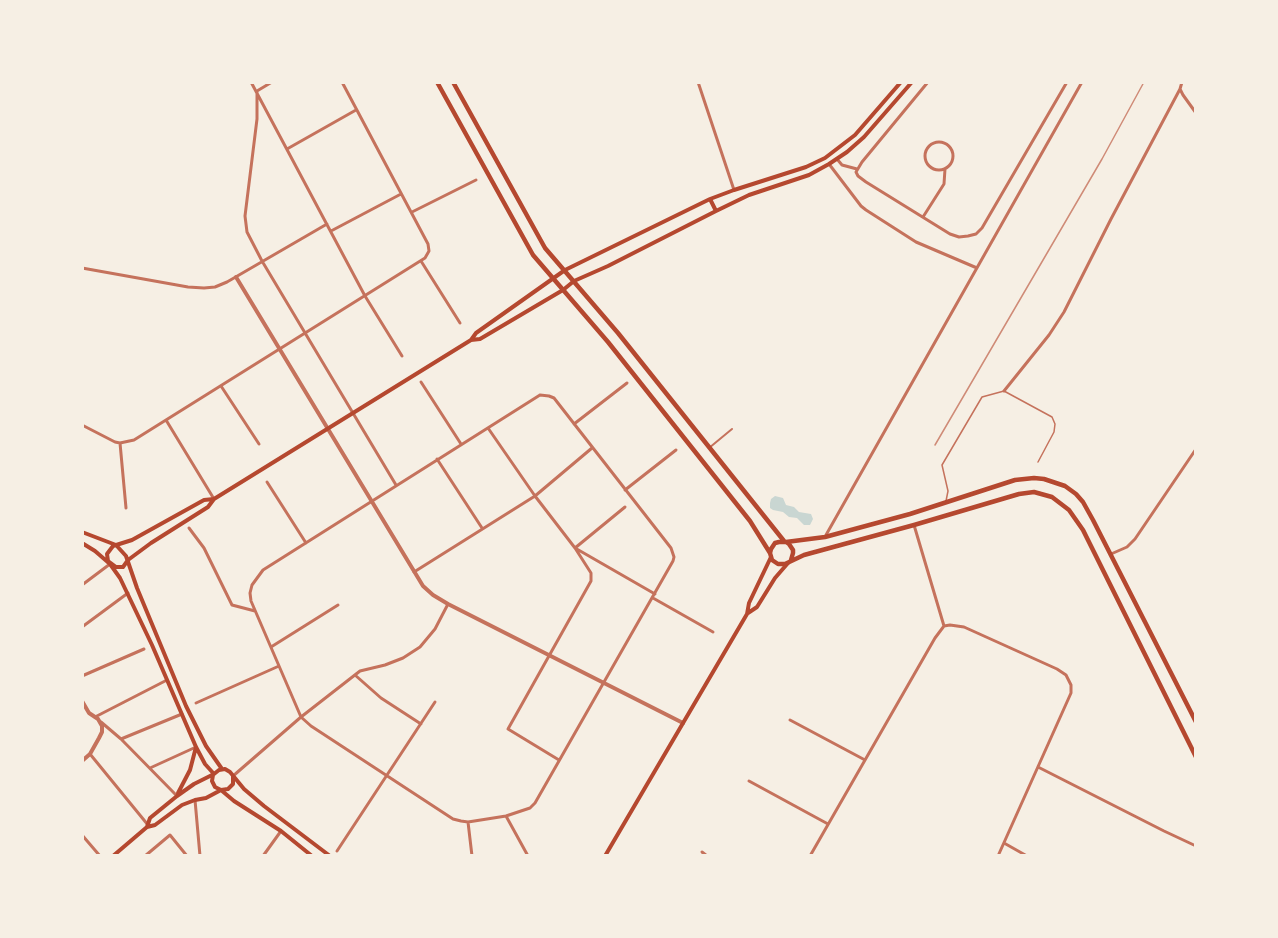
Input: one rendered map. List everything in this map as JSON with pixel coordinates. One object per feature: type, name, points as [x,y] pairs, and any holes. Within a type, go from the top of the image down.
[{"type":"main road","points":[[437,82],[533,255],[608,342],[750,521],[772,560],[778,564],[785,564],[804,555],[1019,494],[1034,492],[1045,494],[1069,510],[1083,530],[1196,757]]},
{"type":"main road","points":[[453,82],[545,248],[618,333],[785,542],[792,547],[794,553],[790,561],[775,578],[757,607],[747,614]]},
{"type":"main road","points":[[82,543],[116,567],[126,565],[128,560],[151,543],[208,507],[214,499],[471,340],[476,333],[565,270],[710,199],[806,167],[833,153],[855,135],[901,82]]},
{"type":"main road","points":[[471,340],[480,339],[563,290],[574,281],[716,211],[749,195],[809,175],[829,164],[864,137],[912,82]]},
{"type":"main road","points":[[833,153],[837,159]]},
{"type":"main road","points":[[710,199],[716,211]]},
{"type":"main road","points":[[606,855],[747,614],[749,603],[775,543],[825,537],[910,514],[1015,480],[1034,478],[1053,482],[1065,486],[1083,502],[1196,722]]},
{"type":"main road","points":[[214,499],[204,500],[140,535],[116,545],[108,551],[107,558],[128,593],[196,747],[213,774],[213,784],[312,855]]},
{"type":"main road","points":[[910,514],[914,525]]},
{"type":"main road","points":[[82,532],[116,545],[128,560],[137,588],[186,706],[206,746],[222,769]]},
{"type":"main road","points":[[177,796],[190,770],[196,747]]},
{"type":"main road","points":[[148,826],[150,818],[177,796],[222,769],[228,770],[244,789],[264,806],[330,855]]},
{"type":"main road","points":[[113,855],[148,826],[155,825],[182,805],[228,789],[234,780],[233,776]]},
{"type":"street","points":[[251,82],[365,296],[402,356]]},
{"type":"street","points":[[257,92],[273,82]]},
{"type":"street","points":[[82,425],[120,443],[134,440],[421,261],[428,254],[429,248],[412,212],[342,82]]},
{"type":"street","points":[[698,82],[734,190]]},
{"type":"street","points":[[928,82],[856,172],[860,178],[950,234],[959,237],[976,234],[982,228],[1067,82]]},
{"type":"street","points":[[825,537],[1082,82]]},
{"type":"street","points":[[1004,391],[1049,335],[1064,312],[1182,82]]},
{"type":"street","points":[[1180,89],[1196,113]]},
{"type":"street","points":[[257,92],[257,119],[245,222],[250,239],[396,485]]},
{"type":"street","points":[[287,149],[357,110]]},
{"type":"street","points":[[923,217],[944,184],[945,169],[954,158],[952,148],[945,142],[935,142],[927,147],[926,161],[936,170],[945,169]]},
{"type":"street","points":[[837,159],[842,165],[857,169]]},
{"type":"street","points":[[829,164],[861,206],[872,215],[916,242],[977,268]]},
{"type":"street","points":[[412,212],[476,180]]},
{"type":"street","points":[[331,231],[402,194]]},
{"type":"street","points":[[82,268],[197,288],[215,287],[327,224]]},
{"type":"street","points":[[421,261],[460,323]]},
{"type":"street","points":[[236,277],[414,572],[433,596],[683,723]]},
{"type":"street","points":[[421,382],[461,444]]},
{"type":"street","points":[[574,424],[627,383]]},
{"type":"street","points":[[222,386],[259,444]]},
{"type":"street","points":[[545,394],[554,398],[673,552],[674,557],[672,565],[535,803],[530,808],[506,816],[468,822],[453,819],[311,726],[301,717],[255,611],[250,593],[252,585],[263,570],[488,427],[535,397],[545,394]]},
{"type":"street","points":[[166,420],[214,499]]},
{"type":"street","points":[[488,427],[591,573],[591,581],[508,729],[560,760]]},
{"type":"street","points":[[710,448],[732,429]]},
{"type":"street","points":[[120,443],[126,508]]},
{"type":"street","points":[[414,572],[535,496],[592,448]]},
{"type":"street","points":[[1111,554],[1131,544],[1196,448]]},
{"type":"street","points":[[625,490],[676,450]]},
{"type":"street","points":[[437,459],[482,529]]},
{"type":"street","points":[[267,482],[306,543]]},
{"type":"street","points":[[575,549],[625,507]]},
{"type":"street","points":[[914,525],[944,626]]},
{"type":"street","points":[[189,528],[204,548],[232,605],[255,611]]},
{"type":"street","points":[[575,549],[713,632]]},
{"type":"street","points":[[82,585],[110,564]]},
{"type":"street","points":[[82,627],[128,593]]},
{"type":"street","points":[[233,776],[301,717],[360,671],[403,658],[420,647],[435,629],[448,604]]},
{"type":"street","points":[[271,647],[338,605]]},
{"type":"street","points":[[810,855],[935,638],[944,626],[950,625],[964,627],[1058,669],[1068,677],[1071,685],[1071,693],[998,855]]},
{"type":"street","points":[[82,676],[144,649]]},
{"type":"street","points":[[196,703],[279,666]]},
{"type":"street","points":[[355,675],[381,698],[421,724]]},
{"type":"street","points":[[95,717],[167,680]]},
{"type":"street","points":[[82,701],[89,712],[121,739],[177,796]]},
{"type":"street","points":[[337,851],[435,702]]},
{"type":"street","points":[[121,739],[182,714]]},
{"type":"street","points":[[790,720],[865,760]]},
{"type":"street","points":[[82,761],[90,754],[102,732],[101,722]]},
{"type":"street","points":[[150,768],[196,747]]},
{"type":"street","points":[[90,754],[148,826]]},
{"type":"street","points":[[1038,766],[1196,846]]},
{"type":"street","points":[[749,781],[828,824]]},
{"type":"street","points":[[195,800],[200,855]]},
{"type":"street","points":[[506,816],[528,855]]},
{"type":"street","points":[[468,822],[472,855]]},
{"type":"street","points":[[263,855],[281,831]]},
{"type":"street","points":[[144,855],[170,835],[187,855]]},
{"type":"street","points":[[82,836],[100,855]]},
{"type":"street","points":[[1004,843],[1027,855]]},
{"type":"street","points":[[702,852],[707,855]]},
{"type":"lane","points":[[946,502],[948,491],[942,465],[982,397],[1004,391],[1052,417],[1055,424],[1054,432],[1038,462]]},
{"type":"shaded area","points":[[775,496],[783,498],[786,505],[794,507],[799,512],[811,514],[813,519],[810,525],[804,525],[797,518],[789,517],[783,512],[770,508],[771,499]]},
{"type":"railway","points":[[935,445],[1102,159],[1144,82]]}]
